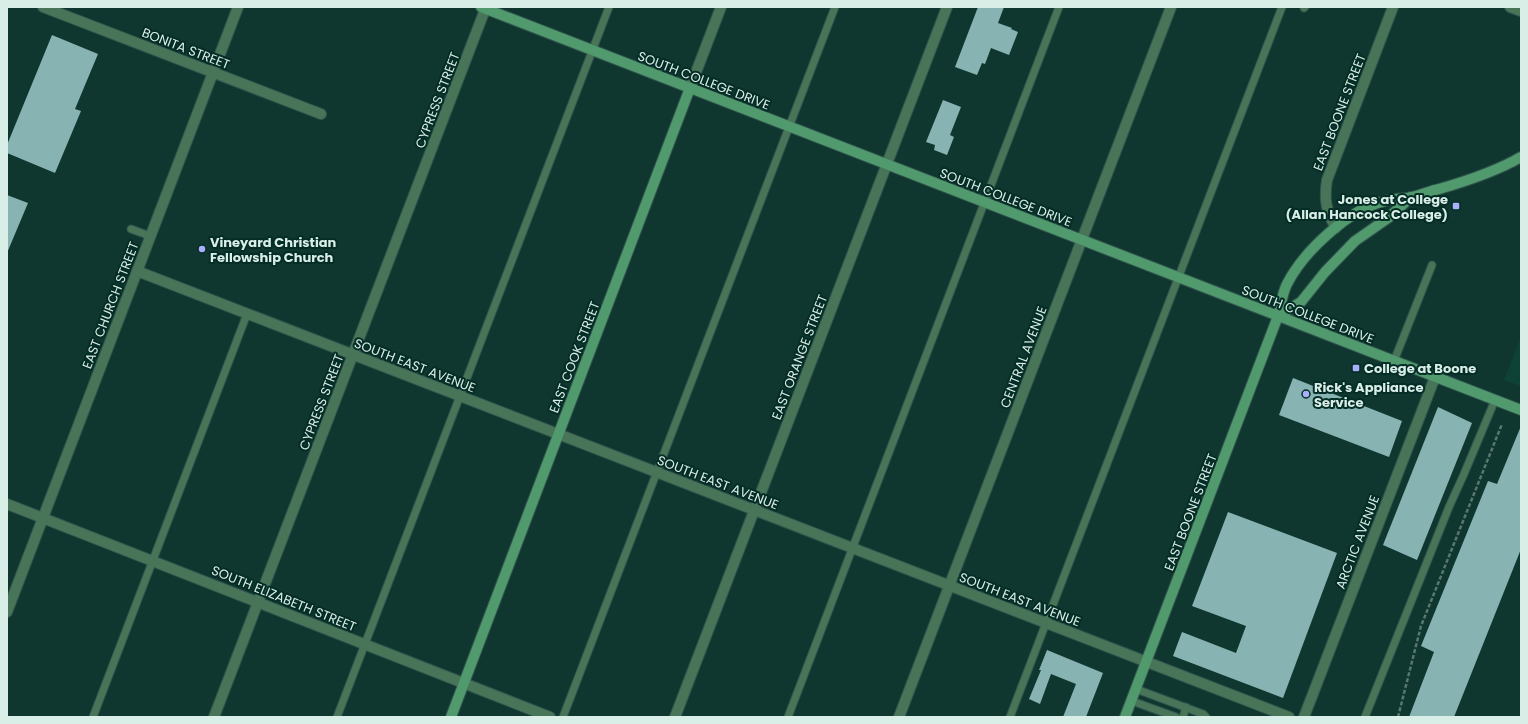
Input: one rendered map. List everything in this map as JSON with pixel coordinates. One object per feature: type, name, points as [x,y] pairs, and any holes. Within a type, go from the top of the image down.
[{"type":"street","name":"BONITA STREET","points":[[43,7],[321,114]]},
{"type":"street","name":"EAST CHURCH STREET","points":[[7,612],[238,7]]},
{"type":"street","name":"EAST COOK STREET","points":[[451,717],[721,7]]},
{"type":"street","name":"EAST ORANGE STREET","points":[[675,717],[947,7]]},
{"type":"street","name":"CENTRAL AVENUE","points":[[899,717],[1171,7]]},
{"type":"street","name":"EAST BOONE STREET","points":[[1336,228],[1327,211],[1325,200],[1327,180],[1393,7]]},
{"type":"street","points":[[1510,7],[1521,11]]},
{"type":"street","name":"SOUTH COLLEGE DRIVE","points":[[484,8],[1521,410]]},
{"type":"street","name":"CYPRESS STREET","points":[[214,717],[484,8]]},
{"type":"street","name":"EAST BOONE STREET","points":[[1125,717],[1278,316],[1282,298],[1294,273],[1307,256],[1336,228],[1361,210],[1385,201],[1411,197],[1487,173],[1509,164],[1521,157]]},
{"type":"street","points":[[1278,316],[1301,302],[1325,272],[1355,241],[1388,218],[1411,197]]},
{"type":"street","name":"SOUTH EAST AVENUE","points":[[137,271],[1289,717]]},
{"type":"street","name":"ARCTIC AVENUE","points":[[1304,717],[1435,377]]},
{"type":"street","name":"SOUTH ELIZABETH STREET","points":[[7,504],[550,717]]},
{"type":"lane","points":[[337,717],[609,7]]},
{"type":"lane","points":[[563,717],[835,7]]},
{"type":"lane","points":[[788,717],[1059,7]]},
{"type":"lane","points":[[1010,717],[1282,7]]},
{"type":"lane","points":[[131,229],[150,236]]},
{"type":"lane","points":[[1394,361],[1432,265]]},
{"type":"lane","points":[[93,717],[247,314]]},
{"type":"lane","points":[[1365,717],[1449,507],[1495,400]]},
{"type":"lane","points":[[1136,689],[1186,707],[1203,714],[1206,717]]},
{"type":"lane","points":[[1132,700],[1176,717]]},
{"type":"lane","points":[[1183,717],[1186,707]]},
{"type":"path","points":[[1398,717],[1421,626],[1502,424]]},
{"type":"shaded area","points":[[1521,337],[1521,386],[1504,380]]},
{"type":"building","points":[[978,7],[1004,7],[998,23],[1018,32],[1009,55],[991,48],[985,64],[982,63],[977,75],[955,67]]},
{"type":"building","points":[[52,35],[98,54],[75,109],[81,111],[55,173],[7,153],[7,145]]},
{"type":"building","points":[[943,100],[961,107],[950,135],[954,137],[947,155],[934,150],[935,145],[926,142]]},
{"type":"building","points":[[7,195],[28,203],[7,253]]},
{"type":"building","points":[[1293,378],[1402,421],[1389,457],[1279,415]]},
{"type":"building","points":[[1438,407],[1472,423],[1417,560],[1383,545]]},
{"type":"building","points":[[1521,426],[1521,549],[1454,717],[1409,717],[1434,652],[1421,646],[1488,481],[1497,484]]},
{"type":"building","points":[[1228,512],[1337,553],[1283,698],[1173,656],[1182,632],[1236,653],[1246,626],[1192,606]]},
{"type":"building","points":[[1047,650],[1103,673],[1086,717],[1063,717],[1076,684],[1051,674],[1040,704],[1029,699],[1041,670],[1039,670]]},
{"type":"place","name":"Jones at College (Allan Hancock College)","points":[[1456,206]]},
{"type":"place","name":"Vineyard Christian Fellowship Church","points":[[202,249]]},
{"type":"place","name":"College at Boone","points":[[1356,368]]},
{"type":"place","name":"Rick's Appliance Service","points":[[1306,394]]}]
